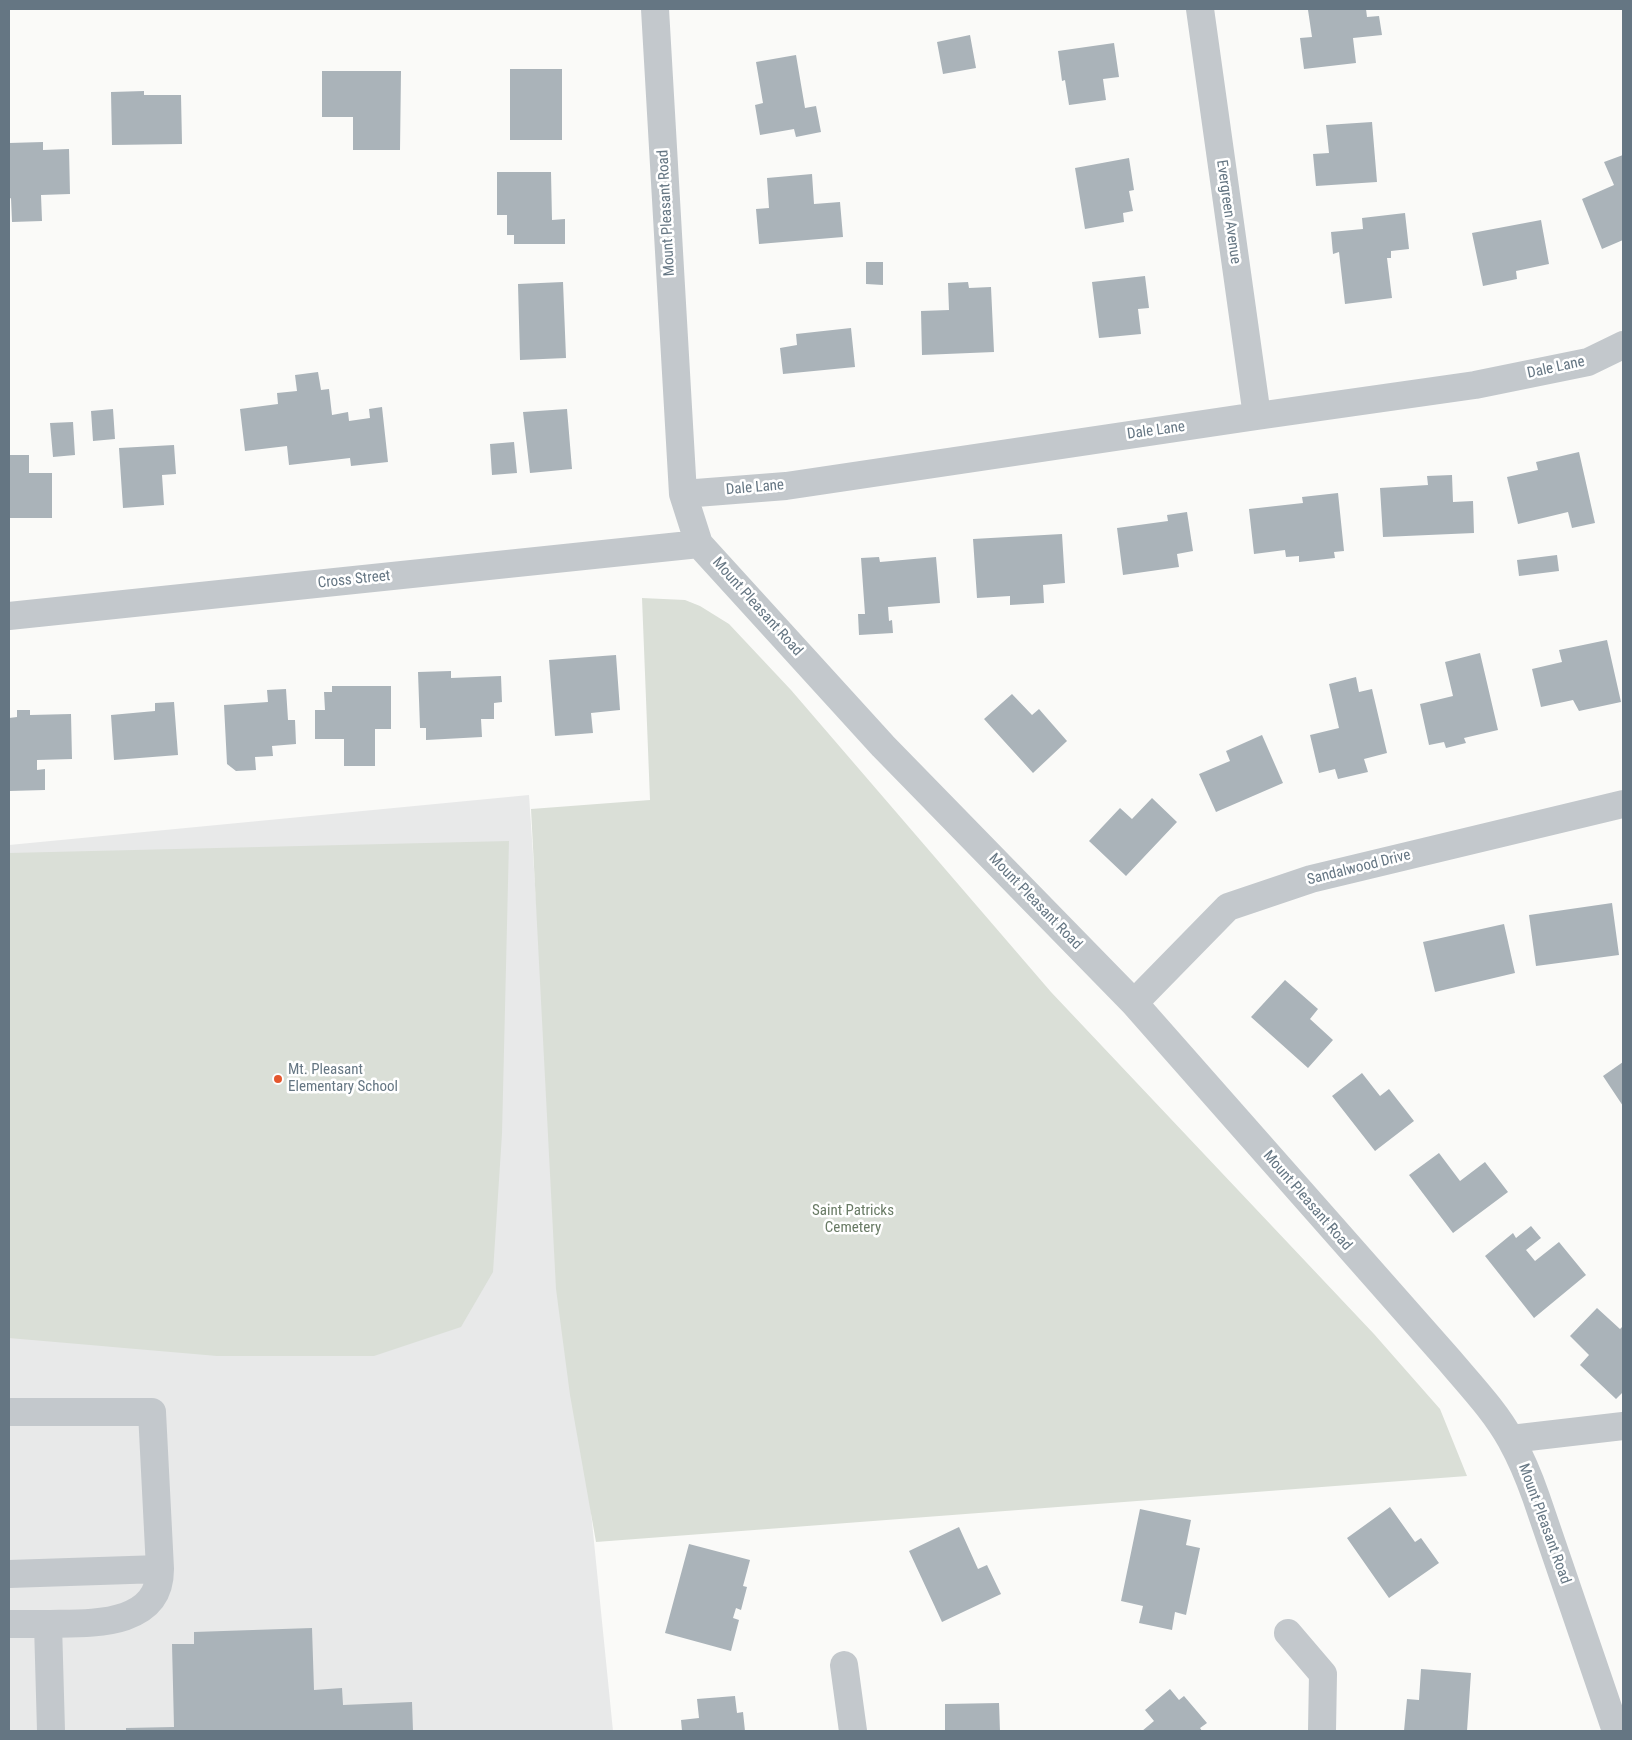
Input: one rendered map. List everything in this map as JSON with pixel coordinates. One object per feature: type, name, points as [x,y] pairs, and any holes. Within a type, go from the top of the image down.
[{"type":"street","name":"Mount Pleasant Road","points":[[655,9],[683,494],[699,544],[883,746],[1134,1003],[1450,1361],[1495,1417],[1511,1439],[1536,1496],[1616,1731]]},
{"type":"street","name":"Evergreen Avenue","points":[[1200,9],[1257,416]]},
{"type":"street","name":"Dale Lane","points":[[683,494],[786,486],[1475,385],[1588,362],[1623,345]]},
{"type":"street","name":"Cross Street","points":[[9,616],[699,544]]},
{"type":"street","name":"Sandalwood Drive","points":[[1134,1003],[1228,907],[1311,878],[1623,804]]},
{"type":"street","points":[[9,1412],[152,1412],[160,1570],[155,1591],[148,1604],[128,1616],[104,1621],[9,1624]]},
{"type":"street","points":[[1511,1439],[1623,1426]]},
{"type":"street","points":[[9,1574],[160,1570]]},
{"type":"street","points":[[48,1624],[51,1731]]},
{"type":"street","points":[[1288,1633],[1323,1674],[1322,1731]]},
{"type":"street","points":[[844,1665],[853,1731]]},
{"type":"shaded area","name":"Mt. Pleasant Elementary School","points":[[529,795],[564,1313],[589,1492],[613,1731],[9,1731],[9,845]]},
{"type":"green space","name":"Saint Patricks Cemetery","points":[[642,598],[685,600],[700,606],[729,624],[791,690],[1051,992],[1374,1334],[1440,1409],[1467,1476],[596,1542],[570,1395],[556,1289],[531,809],[650,800]]},
{"type":"green space","points":[[509,841],[502,1134],[493,1272],[461,1327],[374,1356],[217,1356],[9,1338],[9,853]]},
{"type":"building","points":[[1366,9],[1367,17],[1379,16],[1382,35],[1353,38],[1356,63],[1304,69],[1300,38],[1312,37],[1308,10]]},
{"type":"building","points":[[970,35],[976,68],[943,74],[937,42]]},
{"type":"building","points":[[1114,43],[1119,77],[1103,79],[1106,100],[1069,105],[1065,80],[1062,81],[1058,51]]},
{"type":"building","points":[[796,55],[805,108],[816,106],[821,132],[796,137],[794,129],[760,135],[755,105],[763,103],[756,62]]},
{"type":"building","points":[[510,69],[562,69],[562,140],[510,140]]},
{"type":"building","points":[[322,71],[401,71],[400,150],[353,150],[353,117],[322,117]]},
{"type":"building","points":[[144,91],[144,95],[181,95],[182,144],[112,145],[111,92]]},
{"type":"building","points":[[1372,122],[1377,182],[1316,186],[1313,154],[1329,153],[1326,125]]},
{"type":"building","points":[[43,142],[43,150],[69,149],[70,194],[41,195],[42,221],[12,222],[11,198],[9,199],[9,143]]},
{"type":"building","points":[[1623,155],[1623,240],[1602,249],[1582,199],[1614,185],[1604,162]]},
{"type":"building","points":[[1129,158],[1134,190],[1129,191],[1133,211],[1123,213],[1124,222],[1085,229],[1075,168]]},
{"type":"building","points":[[497,172],[551,172],[552,220],[565,219],[565,244],[514,244],[514,235],[507,235],[507,215],[497,215]]},
{"type":"building","points":[[812,174],[814,204],[840,202],[843,237],[759,244],[756,209],[769,208],[767,178]]},
{"type":"building","points":[[1405,213],[1409,249],[1391,251],[1391,258],[1387,258],[1392,298],[1345,304],[1339,252],[1333,254],[1331,232],[1363,229],[1362,218]]},
{"type":"building","points":[[1541,220],[1549,264],[1516,271],[1517,279],[1483,286],[1472,233]]},
{"type":"building","points":[[866,262],[883,262],[883,285],[866,284]]},
{"type":"building","points":[[1145,276],[1149,308],[1138,309],[1141,334],[1099,338],[1092,282]]},
{"type":"building","points":[[563,282],[566,358],[520,360],[518,284]]},
{"type":"building","points":[[968,282],[969,288],[991,287],[994,352],[922,355],[921,311],[949,310],[948,283]]},
{"type":"building","points":[[851,328],[855,367],[783,374],[780,348],[797,345],[796,334]]},
{"type":"building","points":[[318,372],[321,390],[329,389],[332,415],[348,412],[349,421],[370,418],[369,409],[382,407],[388,462],[351,466],[350,458],[289,465],[287,446],[245,451],[240,409],[278,404],[277,393],[297,391],[295,375]]},
{"type":"building","points":[[113,409],[115,439],[93,441],[91,411]]},
{"type":"building","points":[[567,409],[572,469],[530,473],[523,412]]},
{"type":"building","points":[[73,422],[75,455],[53,457],[50,423]]},
{"type":"building","points":[[514,442],[517,473],[492,475],[490,444]]},
{"type":"building","points":[[174,445],[176,474],[162,475],[164,505],[123,508],[119,448]]},
{"type":"building","points":[[1579,452],[1595,523],[1572,528],[1568,512],[1518,524],[1507,477],[1538,470],[1536,462]]},
{"type":"building","points":[[9,455],[29,455],[29,473],[52,473],[52,518],[9,518]]},
{"type":"building","points":[[1452,475],[1453,502],[1473,501],[1474,533],[1383,537],[1380,488],[1428,485],[1427,476]]},
{"type":"building","points":[[1338,493],[1344,551],[1334,552],[1335,558],[1299,562],[1299,556],[1286,557],[1285,550],[1254,554],[1249,509],[1303,503],[1302,497]]},
{"type":"building","points":[[1187,512],[1193,551],[1177,554],[1179,567],[1123,575],[1117,528],[1168,521],[1167,515]]},
{"type":"building","points":[[1062,534],[1065,583],[1043,585],[1044,603],[1010,605],[1010,596],[977,598],[973,539]]},
{"type":"building","points":[[1557,555],[1559,571],[1519,576],[1517,560]]},
{"type":"building","points":[[879,557],[880,562],[936,557],[940,603],[888,607],[889,621],[892,620],[893,633],[859,635],[858,614],[865,614],[861,558]]},
{"type":"building","points":[[1607,640],[1621,702],[1579,711],[1573,700],[1541,707],[1532,669],[1562,662],[1559,650]]},
{"type":"building","points":[[1480,653],[1498,730],[1464,738],[1466,743],[1446,748],[1444,742],[1429,745],[1420,704],[1453,696],[1445,662]]},
{"type":"building","points":[[616,655],[620,710],[591,713],[593,733],[555,736],[549,660]]},
{"type":"building","points":[[451,671],[451,678],[501,676],[502,702],[494,703],[494,719],[481,719],[482,737],[426,740],[426,728],[420,728],[418,672]]},
{"type":"building","points":[[1356,677],[1359,692],[1372,689],[1387,753],[1364,759],[1368,772],[1338,779],[1335,769],[1319,773],[1310,735],[1339,728],[1329,684]]},
{"type":"building","points":[[332,686],[391,686],[391,729],[375,729],[375,766],[344,766],[344,739],[315,739],[315,710],[325,710],[324,692],[332,692]]},
{"type":"building","points":[[286,689],[288,720],[295,720],[296,744],[272,746],[273,756],[255,757],[256,770],[236,771],[227,764],[224,705],[268,702],[267,690]]},
{"type":"building","points":[[1012,694],[1032,715],[1039,709],[1067,741],[1033,773],[984,719]]},
{"type":"building","points":[[174,702],[178,755],[114,760],[111,715],[155,711],[155,703]]},
{"type":"building","points":[[17,710],[30,710],[30,715],[71,714],[72,759],[37,760],[37,770],[45,769],[45,790],[9,791],[9,718],[17,717]]},
{"type":"building","points":[[1262,735],[1283,783],[1216,812],[1199,774],[1230,761],[1226,751]]},
{"type":"building","points":[[1152,798],[1177,822],[1126,876],[1089,841],[1120,808],[1132,819]]},
{"type":"building","points":[[1612,903],[1619,955],[1536,966],[1529,915]]},
{"type":"building","points":[[1504,924],[1515,973],[1435,992],[1423,942]]},
{"type":"building","points":[[1285,980],[1318,1009],[1310,1019],[1333,1040],[1308,1068],[1251,1017]]},
{"type":"building","points":[[1623,1062],[1623,1106],[1603,1076]]},
{"type":"building","points":[[1362,1073],[1380,1096],[1389,1089],[1414,1121],[1375,1151],[1332,1096]]},
{"type":"building","points":[[1439,1153],[1460,1181],[1485,1162],[1508,1192],[1453,1233],[1409,1175]]},
{"type":"building","points":[[1531,1226],[1541,1238],[1526,1250],[1535,1261],[1559,1242],[1586,1275],[1534,1318],[1485,1256],[1513,1233],[1516,1238]]},
{"type":"building","points":[[1597,1308],[1620,1329],[1623,1326],[1623,1392],[1616,1399],[1580,1365],[1589,1355],[1570,1336]]},
{"type":"building","points":[[1390,1507],[1415,1542],[1421,1538],[1439,1563],[1389,1598],[1347,1538]]},
{"type":"building","points":[[1140,1509],[1191,1520],[1186,1545],[1200,1548],[1186,1615],[1175,1612],[1172,1630],[1139,1623],[1143,1606],[1121,1601]]},
{"type":"building","points":[[959,1527],[978,1569],[987,1565],[1001,1594],[942,1622],[909,1551]]},
{"type":"building","points":[[689,1544],[750,1560],[743,1586],[747,1587],[741,1610],[736,1608],[733,1618],[739,1620],[731,1651],[665,1633]]},
{"type":"building","points":[[312,1628],[314,1690],[342,1688],[343,1705],[412,1702],[413,1731],[126,1731],[126,1728],[174,1727],[172,1644],[194,1644],[194,1632]]},
{"type":"building","points":[[1421,1669],[1471,1673],[1467,1731],[1404,1731],[1407,1699],[1419,1700]]},
{"type":"building","points":[[1170,1689],[1179,1700],[1184,1696],[1207,1723],[1200,1728],[1202,1731],[1142,1731],[1154,1721],[1145,1710]]},
{"type":"building","points":[[735,1696],[737,1713],[743,1712],[745,1731],[682,1731],[681,1720],[699,1718],[697,1699]]},
{"type":"building","points":[[999,1703],[1000,1731],[945,1731],[945,1704]]},
{"type":"place","name":"Mt. Pleasant Elementary School","points":[[278,1079]]}]
